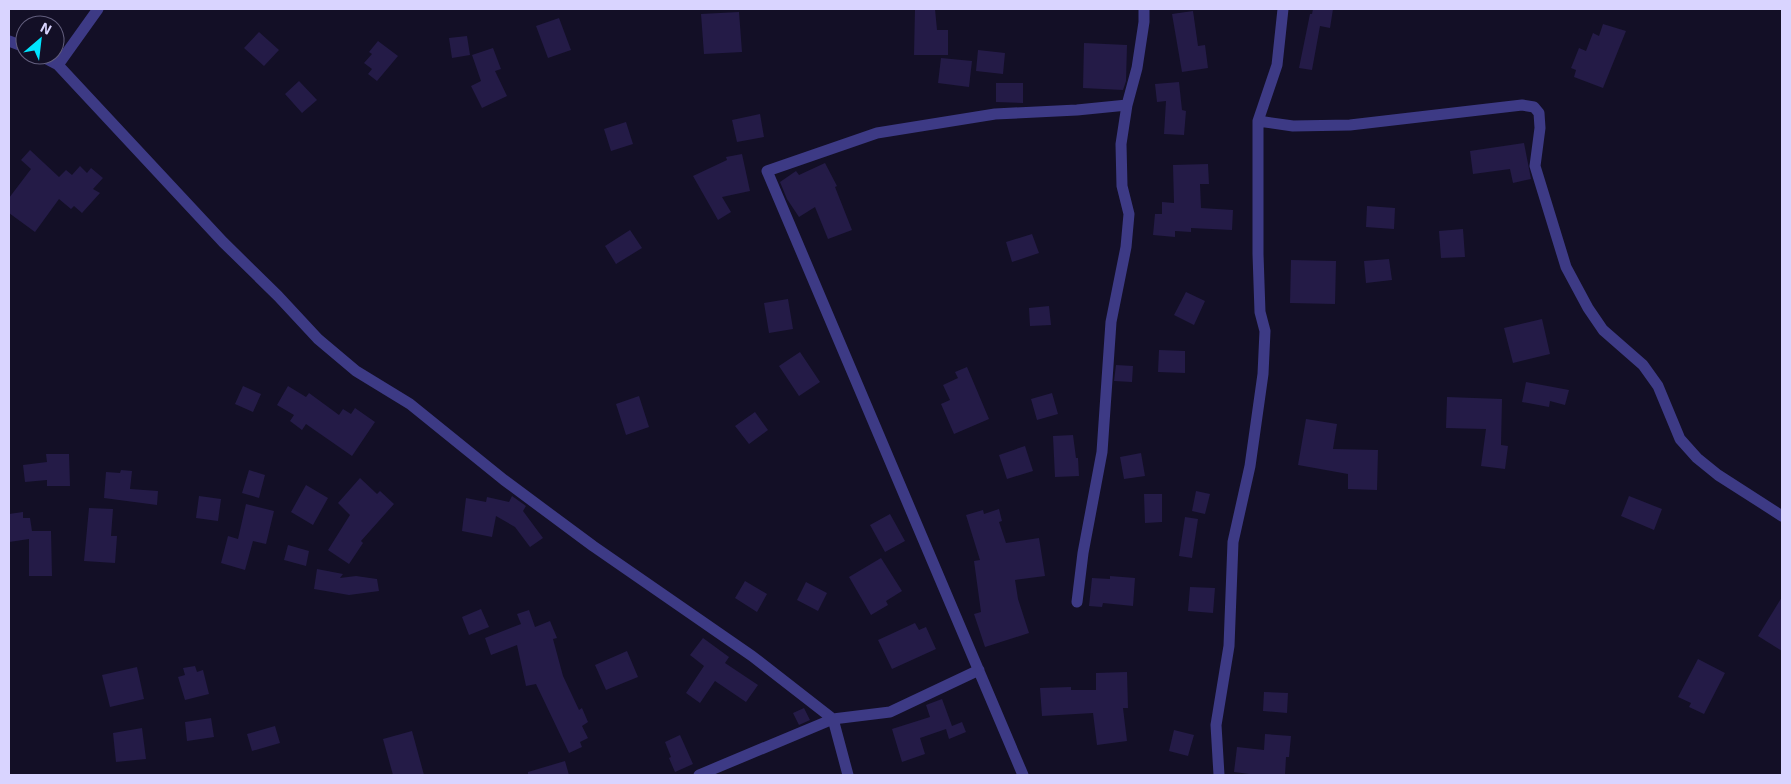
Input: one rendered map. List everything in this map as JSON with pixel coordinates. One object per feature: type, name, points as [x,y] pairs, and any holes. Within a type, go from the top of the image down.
[{"type":"street","points":[[65,55],[98,9]]},
{"type":"street","points":[[1077,602],[1083,553],[1102,452],[1111,322],[1126,247],[1129,214],[1122,186],[1121,144],[1127,104],[1137,68],[1144,22],[1144,9]]},
{"type":"street","points":[[1218,775],[1216,725],[1229,646],[1232,542],[1250,466],[1263,374],[1265,331],[1260,312],[1258,254],[1258,121],[1277,65],[1283,9]]},
{"type":"street","points":[[58,65],[216,235],[278,296],[318,340],[356,371],[410,404],[504,480],[593,546],[752,656],[833,719],[848,775]]},
{"type":"street","points":[[1024,775],[767,171],[877,133],[995,114],[1077,110],[1127,104]]},
{"type":"street","points":[[1258,121],[1293,126],[1350,125],[1522,105],[1534,107],[1539,113],[1540,128],[1535,166],[1566,267],[1588,308],[1603,330],[1643,365],[1658,386],[1680,439],[1697,458],[1718,475],[1782,516]]},
{"type":"street","points":[[699,775],[833,719],[890,712],[978,670]]},
{"type":"building","points":[[915,9],[935,9],[937,30],[948,30],[948,55],[914,55]]},
{"type":"building","points":[[1313,9],[1333,9],[1330,28],[1320,26],[1312,70],[1299,68],[1310,14],[1312,14]]},
{"type":"building","points":[[1193,11],[1198,46],[1205,45],[1208,68],[1182,72],[1172,14]]},
{"type":"building","points":[[739,12],[742,52],[704,54],[701,14]]},
{"type":"building","points":[[559,18],[571,50],[548,58],[536,26]]},
{"type":"building","points":[[1603,24],[1626,31],[1603,88],[1574,77],[1576,70],[1571,68],[1579,48],[1586,51],[1593,33],[1599,36]]},
{"type":"building","points":[[259,32],[279,50],[264,66],[244,48]]},
{"type":"building","points":[[467,36],[470,55],[452,58],[449,38]]},
{"type":"building","points":[[378,41],[398,56],[377,81],[368,74],[372,69],[364,63],[372,54],[369,52]]},
{"type":"building","points":[[1084,43],[1127,45],[1126,81],[1123,90],[1083,88]]},
{"type":"building","points":[[493,48],[501,69],[495,71],[507,96],[482,108],[471,86],[481,81],[472,55]]},
{"type":"building","points":[[978,50],[1005,53],[1003,74],[976,71]]},
{"type":"building","points":[[941,58],[972,61],[969,87],[938,83]]},
{"type":"building","points":[[299,81],[317,100],[302,113],[285,94]]},
{"type":"building","points":[[1179,82],[1182,110],[1186,111],[1184,135],[1164,134],[1166,101],[1157,102],[1155,84]]},
{"type":"building","points":[[996,83],[1023,83],[1023,103],[996,102]]},
{"type":"building","points":[[760,114],[764,137],[737,142],[732,120]]},
{"type":"building","points":[[626,122],[633,144],[611,151],[604,129]]},
{"type":"building","points":[[1524,143],[1531,179],[1513,183],[1510,169],[1473,174],[1470,151]]},
{"type":"building","points":[[30,150],[59,177],[66,170],[72,175],[80,166],[87,173],[91,168],[103,178],[93,189],[100,193],[82,213],[74,206],[71,209],[59,199],[35,232],[9,213],[9,198],[31,169],[21,160]]},
{"type":"building","points":[[742,154],[750,191],[722,197],[731,212],[718,220],[693,176],[727,160],[726,157]]},
{"type":"building","points":[[825,163],[837,186],[835,187],[852,230],[828,239],[815,207],[799,217],[787,199],[780,182],[796,171],[799,175]]},
{"type":"building","points":[[1208,164],[1209,184],[1200,184],[1201,208],[1233,210],[1232,230],[1191,228],[1191,232],[1175,231],[1175,237],[1153,235],[1155,214],[1162,214],[1162,202],[1174,203],[1173,165]]},
{"type":"building","points":[[1367,206],[1395,208],[1394,229],[1366,227]]},
{"type":"building","points":[[1463,229],[1465,257],[1441,258],[1439,231]]},
{"type":"building","points":[[630,230],[642,248],[616,264],[605,246]]},
{"type":"building","points":[[1032,234],[1039,253],[1012,262],[1006,242]]},
{"type":"building","points":[[1389,259],[1392,280],[1366,283],[1364,261]]},
{"type":"building","points":[[1291,260],[1336,261],[1335,304],[1290,303]]},
{"type":"building","points":[[1186,292],[1205,301],[1194,325],[1174,315]]},
{"type":"building","points":[[788,299],[793,329],[769,333],[764,303]]},
{"type":"building","points":[[1049,306],[1051,325],[1030,326],[1029,308]]},
{"type":"building","points":[[1542,319],[1550,354],[1513,363],[1504,328]]},
{"type":"building","points":[[1159,350],[1185,351],[1185,373],[1158,372]]},
{"type":"building","points":[[800,352],[820,382],[799,396],[779,366]]},
{"type":"building","points":[[1116,365],[1133,366],[1132,382],[1114,381]]},
{"type":"building","points":[[967,367],[989,419],[954,434],[941,404],[950,400],[943,385],[958,378],[955,372]]},
{"type":"building","points":[[1526,382],[1569,390],[1565,405],[1550,401],[1549,407],[1522,402]]},
{"type":"building","points":[[243,386],[261,394],[253,412],[235,404]]},
{"type":"building","points":[[288,386],[306,397],[309,393],[339,415],[343,409],[351,414],[355,408],[375,422],[352,456],[306,424],[302,430],[290,421],[294,415],[277,405]]},
{"type":"building","points":[[1052,393],[1058,414],[1037,420],[1031,399]]},
{"type":"building","points":[[639,396],[649,427],[626,435],[616,404]]},
{"type":"building","points":[[1447,397],[1502,399],[1501,445],[1508,446],[1505,469],[1481,466],[1486,429],[1446,428]]},
{"type":"building","points":[[755,412],[768,430],[749,444],[735,426]]},
{"type":"building","points":[[1306,419],[1337,424],[1333,449],[1378,450],[1377,490],[1348,489],[1348,474],[1298,465]]},
{"type":"building","points":[[1073,435],[1076,458],[1078,458],[1079,476],[1055,477],[1053,436]]},
{"type":"building","points":[[1025,446],[1033,471],[1007,479],[999,455]]},
{"type":"building","points":[[1141,453],[1145,476],[1124,479],[1120,457]]},
{"type":"building","points":[[46,454],[69,454],[70,486],[47,486],[47,480],[25,482],[23,465],[47,462]]},
{"type":"building","points":[[121,470],[132,471],[130,489],[158,491],[157,505],[104,498],[106,472],[120,473]]},
{"type":"building","points":[[249,470],[265,475],[259,498],[242,493]]},
{"type":"building","points":[[360,478],[377,494],[380,491],[394,504],[361,541],[363,543],[349,564],[328,550],[350,515],[338,503]]},
{"type":"building","points":[[306,485],[328,498],[313,525],[291,512]]},
{"type":"building","points":[[1196,491],[1210,494],[1205,514],[1192,511]]},
{"type":"building","points":[[1144,494],[1162,494],[1162,522],[1145,523]]},
{"type":"building","points":[[199,496],[221,499],[218,521],[196,518]]},
{"type":"building","points":[[512,496],[526,506],[523,511],[543,538],[530,547],[515,527],[496,516],[492,537],[462,531],[466,498],[486,502],[487,497],[509,502]]},
{"type":"building","points":[[1629,496],[1662,509],[1654,530],[1621,516]]},
{"type":"building","points":[[246,504],[274,511],[266,544],[253,541],[245,570],[221,563],[228,536],[238,539]]},
{"type":"building","points":[[89,508],[113,509],[111,536],[117,536],[115,563],[84,561]]},
{"type":"building","points":[[999,509],[1002,521],[999,522],[1006,543],[1039,538],[1045,576],[1015,580],[1018,599],[1029,633],[985,647],[974,614],[981,612],[974,561],[980,560],[966,515],[983,510],[984,514]]},
{"type":"building","points":[[23,512],[23,518],[30,518],[32,531],[51,531],[52,576],[29,576],[29,539],[9,542],[9,514]]},
{"type":"building","points":[[890,514],[905,541],[885,552],[870,525]]},
{"type":"building","points":[[1185,517],[1198,519],[1192,558],[1179,556]]},
{"type":"building","points":[[288,545],[309,551],[306,566],[284,560]]},
{"type":"building","points":[[881,558],[902,591],[886,601],[888,605],[871,615],[849,577]]},
{"type":"building","points":[[317,569],[343,574],[340,578],[356,576],[377,579],[379,591],[349,595],[314,589]]},
{"type":"building","points":[[1110,576],[1135,578],[1133,606],[1103,603],[1102,607],[1089,606],[1092,578],[1110,579]]},
{"type":"building","points":[[745,581],[767,594],[757,612],[735,598]]},
{"type":"building","points":[[806,582],[827,593],[818,611],[797,600]]},
{"type":"building","points":[[1190,587],[1215,588],[1213,613],[1188,611]]},
{"type":"building","points":[[1782,597],[1782,651],[1758,636]]},
{"type":"building","points":[[481,609],[489,627],[469,635],[462,617]]},
{"type":"building","points":[[529,610],[535,627],[550,621],[557,638],[553,639],[563,676],[579,710],[582,708],[588,722],[582,726],[588,738],[580,742],[582,747],[569,753],[536,684],[526,686],[517,645],[491,655],[485,638],[521,624],[517,614]]},
{"type":"building","points":[[915,623],[919,630],[926,627],[936,649],[892,669],[878,640]]},
{"type":"building","points":[[703,638],[729,657],[725,663],[758,685],[746,702],[715,681],[700,703],[686,693],[704,666],[690,655]]},
{"type":"building","points":[[627,651],[638,677],[606,690],[595,665]]},
{"type":"building","points":[[1698,659],[1725,673],[1704,714],[1689,707],[1691,703],[1678,697]]},
{"type":"building","points":[[195,666],[197,672],[203,670],[209,694],[185,700],[178,677],[185,675],[183,668]]},
{"type":"building","points":[[137,667],[144,699],[110,707],[102,675]]},
{"type":"building","points":[[1127,672],[1128,708],[1123,708],[1127,741],[1097,745],[1093,713],[1042,716],[1040,688],[1071,687],[1071,690],[1096,690],[1096,673]]},
{"type":"building","points":[[1264,692],[1288,693],[1287,713],[1263,711]]},
{"type":"building","points":[[942,699],[952,726],[962,722],[966,732],[949,739],[946,729],[920,738],[925,754],[902,762],[892,729],[930,717],[926,705]]},
{"type":"building","points":[[804,708],[810,720],[799,725],[793,713]]},
{"type":"building","points":[[211,718],[214,737],[187,741],[185,722]]},
{"type":"building","points":[[275,726],[280,743],[252,751],[247,734]]},
{"type":"building","points":[[142,728],[146,759],[116,762],[113,733]]},
{"type":"building","points":[[1174,730],[1194,735],[1188,756],[1169,751]]},
{"type":"building","points":[[412,731],[424,775],[393,775],[383,739]]},
{"type":"building","points":[[1265,734],[1291,736],[1289,757],[1286,757],[1285,775],[1257,775],[1234,772],[1237,747],[1264,750]]},
{"type":"building","points":[[680,735],[693,764],[675,772],[665,742]]},
{"type":"building","points":[[565,761],[569,775],[528,775],[528,772]]}]
